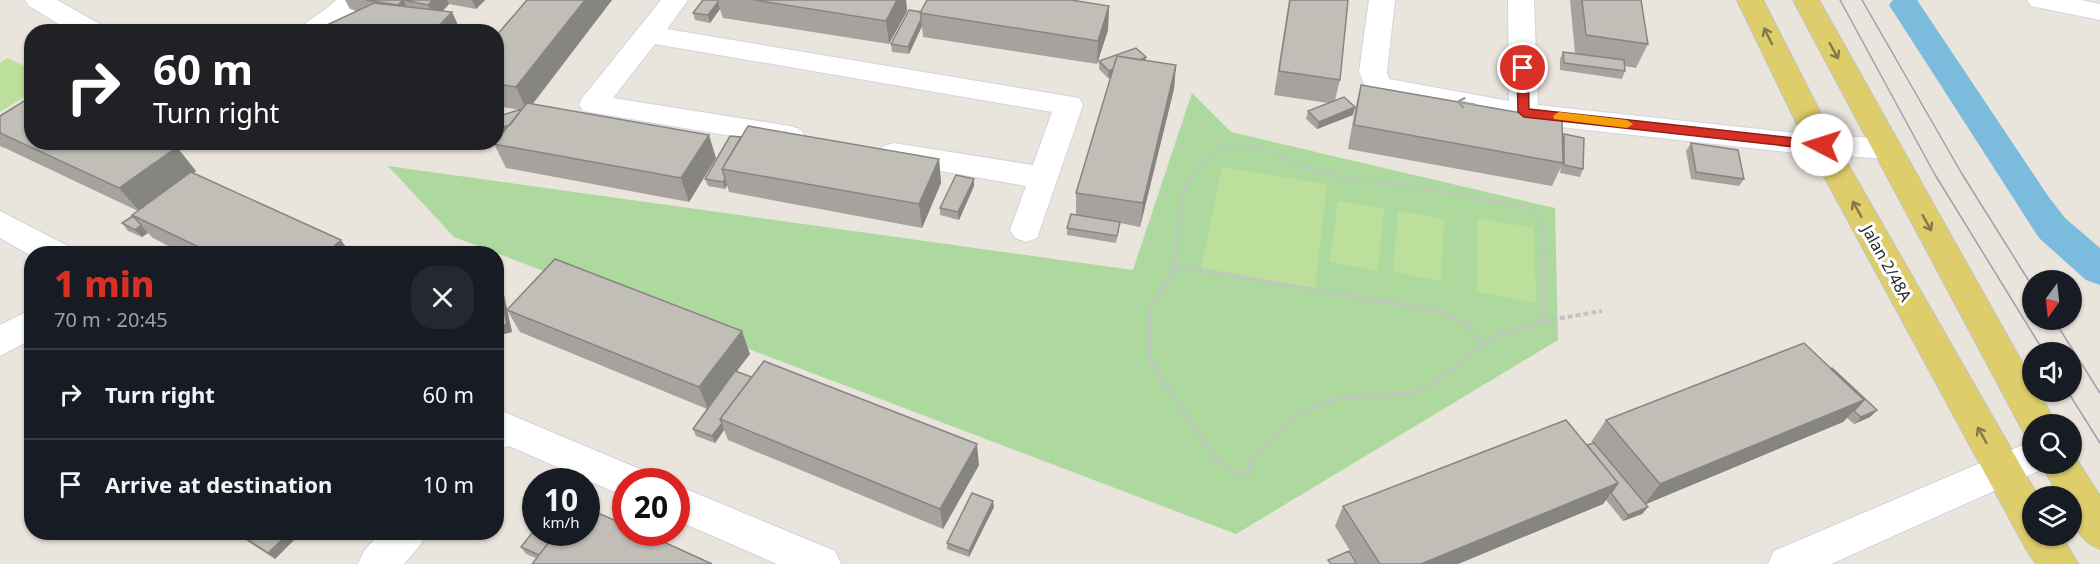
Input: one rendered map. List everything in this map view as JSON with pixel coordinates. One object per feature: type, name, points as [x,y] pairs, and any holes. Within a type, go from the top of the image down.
[{"type":"main road","name":"Jalan 2/48A","points":[[1750,0],[1822,145],[2017,463],[2023,486]]},
{"type":"main road","points":[[1806,0],[2033,414]]},
{"type":"main road","points":[[2066,474],[2100,531]]},
{"type":"main road","points":[[2046,546],[2058,564]]},
{"type":"lane","points":[[38,0],[79,24]]},
{"type":"lane","points":[[325,24],[333,19],[350,0]]},
{"type":"lane","points":[[675,0],[593,104],[813,140]]},
{"type":"lane","points":[[1382,0],[1373,72],[1378,86],[1524,112],[1822,145],[1887,149]]},
{"type":"lane","points":[[1521,0],[1524,112]]},
{"type":"lane","points":[[2040,0],[2100,12]]},
{"type":"lane","points":[[648,34],[1069,105],[1026,230]]},
{"type":"lane","points":[[870,149],[1044,178]]},
{"type":"lane","points":[[0,223],[41,246]]},
{"type":"lane","points":[[0,342],[24,327]]},
{"type":"lane","points":[[504,428],[612,475]]},
{"type":"lane","points":[[1788,564],[2017,463]]},
{"type":"lane","points":[[690,508],[821,564]]},
{"type":"lane","points":[[378,564],[400,540]]},
{"type":"path","points":[[1544,322],[1544,224],[1539,214],[1528,207],[1363,182],[1328,174],[1254,149],[1235,146],[1219,150],[1205,160],[1188,185],[1180,205],[1180,230],[1173,276],[1162,288],[1149,312],[1149,359],[1213,456],[1238,475],[1251,472],[1250,464],[1289,419],[1319,403],[1343,397],[1395,396],[1419,392],[1439,381],[1496,335],[1602,310]]},
{"type":"path","points":[[1175,266],[1435,310],[1464,322],[1484,345]]},
{"type":"green space","points":[[8,58],[24,66],[24,97],[0,112],[0,63]]},
{"type":"green space","points":[[1192,93],[1231,132],[1555,208],[1558,340],[1236,534],[504,256],[504,246],[478,246],[454,237],[388,166],[1133,270]]},
{"type":"green space","points":[[1222,167],[1327,184],[1315,288],[1201,268]]},
{"type":"green space","points":[[1338,201],[1384,209],[1378,271],[1330,262]]},
{"type":"green space","points":[[1398,211],[1444,219],[1441,281],[1393,272]]},
{"type":"green space","points":[[1477,218],[1534,228],[1536,303],[1477,292]]},
{"type":"building","points":[[366,0],[403,0],[398,5]]},
{"type":"building","points":[[403,0],[433,0],[428,5]]},
{"type":"building","points":[[527,0],[585,0],[516,87],[504,85],[504,27]]},
{"type":"building","points":[[703,0],[718,0],[718,2],[708,15],[693,13]]},
{"type":"building","points":[[754,0],[897,0],[886,21]]},
{"type":"building","points":[[927,0],[1071,0],[1109,6],[1098,41],[920,13]]},
{"type":"building","points":[[1290,0],[1348,0],[1340,80],[1279,71]]},
{"type":"building","points":[[1582,0],[1641,0],[1648,44],[1586,35]]},
{"type":"building","points":[[374,3],[452,12],[441,24],[329,24]]},
{"type":"building","points":[[909,10],[921,12],[921,19],[908,47],[891,44]]},
{"type":"building","points":[[1136,48],[1146,57],[1140,60],[1117,56],[1113,69],[1109,71],[1099,61]]},
{"type":"building","points":[[1563,52],[1624,60],[1625,71],[1564,63]]},
{"type":"building","points":[[1117,56],[1176,65],[1143,203],[1076,193]]},
{"type":"building","points":[[1361,85],[1562,120],[1563,163],[1354,125]]},
{"type":"building","points":[[1344,97],[1355,107],[1319,122],[1308,111]]},
{"type":"building","points":[[24,101],[24,144],[0,133],[0,116]]},
{"type":"building","points":[[527,103],[709,135],[681,178],[504,146],[504,132]]},
{"type":"building","points":[[522,109],[510,125],[504,127],[504,115]]},
{"type":"building","points":[[748,126],[939,159],[919,204],[722,169]]},
{"type":"building","points":[[1564,134],[1584,138],[1583,169],[1564,165]]},
{"type":"building","points":[[730,136],[741,137],[722,169],[725,178],[723,182],[705,179]]},
{"type":"building","points":[[1691,143],[1738,150],[1744,179],[1696,172]]},
{"type":"building","points":[[37,150],[173,150],[119,188]]},
{"type":"building","points":[[191,172],[341,240],[334,246],[196,246],[132,215]]},
{"type":"building","points":[[956,175],[974,179],[958,212],[940,208]]},
{"type":"building","points":[[1071,214],[1120,222],[1117,236],[1067,228]]},
{"type":"building","points":[[133,216],[141,225],[135,230],[122,223]]},
{"type":"building","points":[[555,259],[742,331],[699,387],[507,310]]},
{"type":"building","points":[[1804,343],[1864,400],[1660,484],[1606,420]]},
{"type":"building","points":[[764,361],[977,444],[940,509],[720,419]]},
{"type":"building","points":[[1831,369],[1877,410],[1861,417],[1854,411],[1864,400]]},
{"type":"building","points":[[735,371],[752,377],[720,419],[722,423],[712,436],[693,429]]},
{"type":"building","points":[[1566,420],[1618,483],[1421,564],[1380,564],[1343,506]]},
{"type":"building","points":[[1594,443],[1648,507],[1628,515],[1611,493],[1618,483],[1587,445]]},
{"type":"building","points":[[972,493],[993,501],[969,551],[947,543]]},
{"type":"building","points":[[600,514],[612,519],[612,546],[673,546],[712,564],[532,564],[546,546],[600,546]]},
{"type":"building","points":[[248,540],[282,540],[268,553]]},
{"type":"building","points":[[522,546],[546,546],[539,555]]},
{"type":"building","points":[[1349,551],[1357,564],[1331,564],[1328,560]]},
{"type":"waterway","points":[[1905,5],[2035,205],[2052,228],[2100,270]]},
{"type":"tram line","points":[[1840,0],[1934,173],[2038,342]]},
{"type":"tram line","points":[[1862,0],[1962,174],[2022,270]]},
{"type":"tram line","points":[[2060,330],[2100,393]]},
{"type":"tram line","points":[[2074,402],[2100,443]]},
{"type":"slow traffic","points":[[1559,116],[1627,124]]},
{"type":"route","points":[[1523,68],[1524,112],[1822,145]]}]
